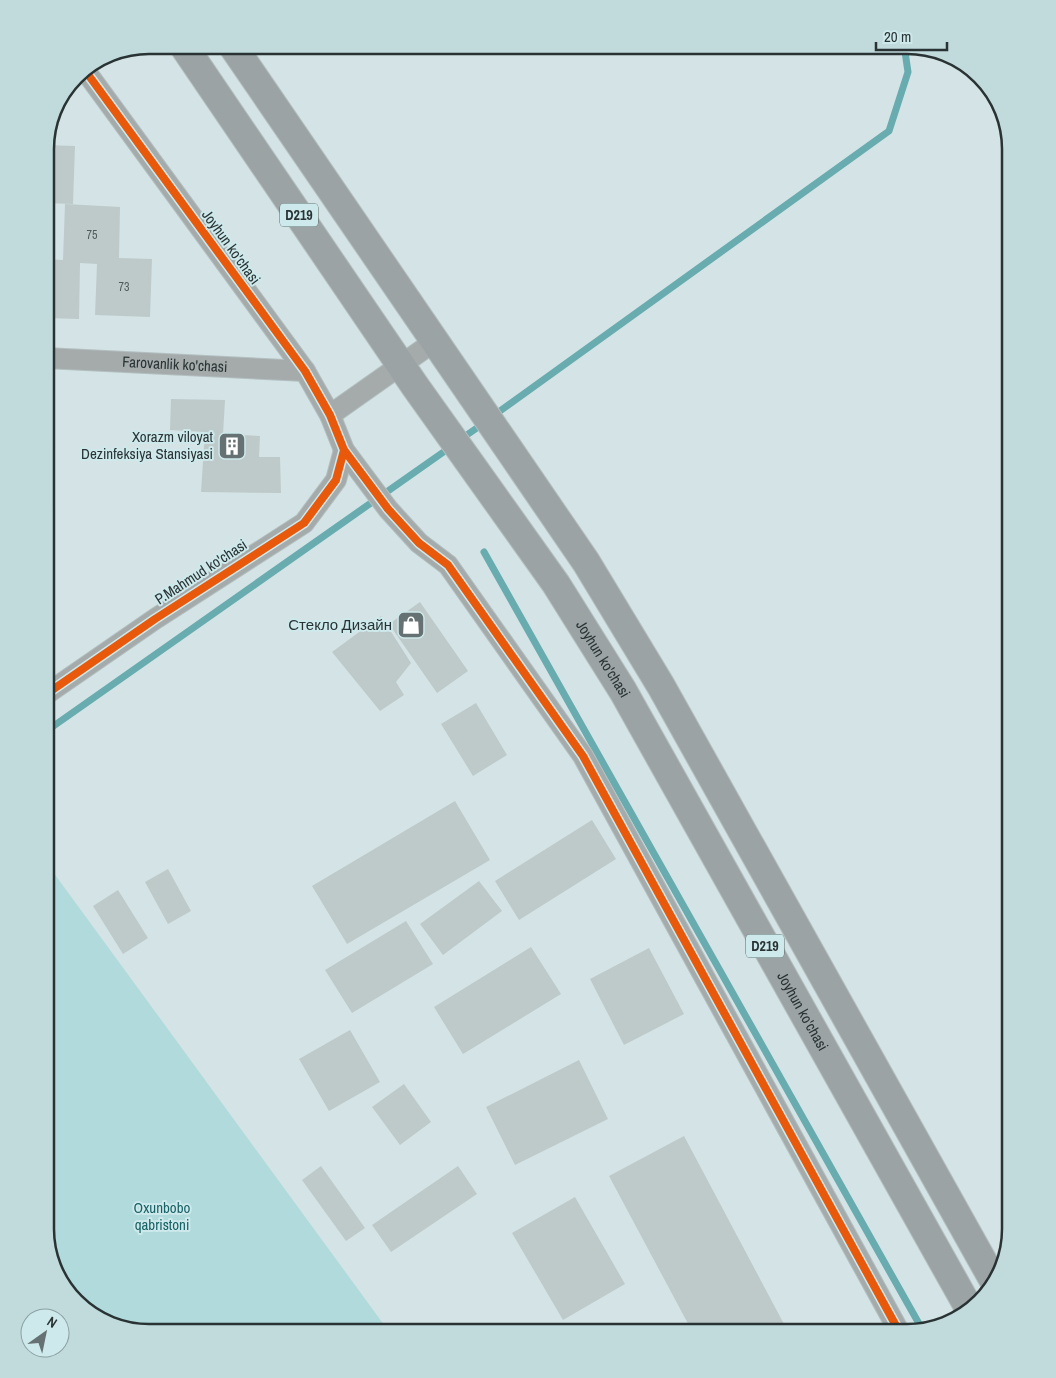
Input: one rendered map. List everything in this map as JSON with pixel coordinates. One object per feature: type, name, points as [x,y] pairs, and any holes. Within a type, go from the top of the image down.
[{"type":"main road","name":"D219","points":[[189,54],[407,375]]},
{"type":"main road","name":"D219","points":[[238,54],[586,562],[661,686],[991,1273]]},
{"type":"main road","name":"Joyhun ko'chasi","points":[[407,375],[556,584],[623,691],[966,1304]]},
{"type":"street","name":"Joyhun ko'chasi","points":[[89,75],[305,372],[330,415],[344,450],[388,509],[419,543],[448,565],[583,756],[895,1324]]},
{"type":"street","points":[[330,415],[407,375],[441,349]]},
{"type":"street","name":"Farovanlik ko'chasi","points":[[54,358],[305,372]]},
{"type":"street","name":"P.Mahmud ko'chasi","points":[[54,689],[155,619],[304,522],[336,480],[344,450]]},
{"type":"green space","name":"Oxunbobo qabristoni","points":[[54,873],[383,1324],[136,1323],[124,1321],[101,1312],[73,1287],[61,1266],[57,1254],[54,1229]]},
{"type":"building","points":[[54,145],[75,146],[73,204],[54,203]]},
{"type":"building","points":[[65,204],[120,207],[119,258],[152,259],[150,317],[95,315],[97,264],[80,263],[79,319],[54,318],[54,260],[63,260]]},
{"type":"building","name":"Xorazm viloyat Dezinfeksiya Stansiyasi","points":[[171,399],[225,400],[223,434],[260,436],[259,457],[280,457],[281,493],[201,492],[205,432],[170,430]]},
{"type":"building","points":[[420,602],[468,671],[437,693],[389,624]]},
{"type":"building","points":[[381,616],[411,663],[396,682],[404,695],[380,711],[332,652]]},
{"type":"building","points":[[476,703],[507,755],[473,776],[441,724]]},
{"type":"building","points":[[455,801],[490,860],[347,944],[312,886]]},
{"type":"building","points":[[592,820],[616,859],[519,920],[495,881]]},
{"type":"building","points":[[168,869],[191,911],[168,924],[145,882]]},
{"type":"building","points":[[479,881],[502,911],[443,955],[420,924]]},
{"type":"building","points":[[118,890],[148,938],[123,954],[93,906]]},
{"type":"building","points":[[406,921],[433,964],[352,1013],[325,970]]},
{"type":"building","points":[[531,947],[561,994],[463,1054],[434,1007]]},
{"type":"building","points":[[649,948],[684,1014],[624,1045],[590,979]]},
{"type":"building","points":[[350,1030],[380,1082],[329,1111],[299,1059]]},
{"type":"building","points":[[579,1060],[608,1119],[515,1165],[486,1107]]},
{"type":"building","points":[[404,1084],[431,1122],[400,1145],[372,1107]]},
{"type":"building","points":[[684,1136],[784,1324],[688,1324],[609,1176]]},
{"type":"building","points":[[321,1166],[365,1228],[346,1241],[302,1180]]},
{"type":"building","points":[[458,1166],[477,1194],[391,1252],[372,1225]]},
{"type":"building","points":[[575,1197],[625,1284],[563,1320],[512,1233]]},
{"type":"waterway","points":[[493,416],[889,131],[908,72],[905,54]]},
{"type":"waterway","points":[[461,439],[484,423]]},
{"type":"waterway","points":[[54,726],[452,446]]},
{"type":"waterway","points":[[484,552],[919,1323]]},
{"type":"cycle path","points":[[89,75],[305,371],[330,415],[344,450],[388,509],[419,543],[448,565],[583,756],[895,1324]]},
{"type":"cycle path","points":[[54,689],[155,619],[304,523],[336,480],[344,450]]},
{"type":"place","name":"Xorazm viloyat Dezinfeksiya Stansiyasi","points":[[232,446]]},
{"type":"place","name":"Стекло Дизайн","points":[[411,625]]}]
